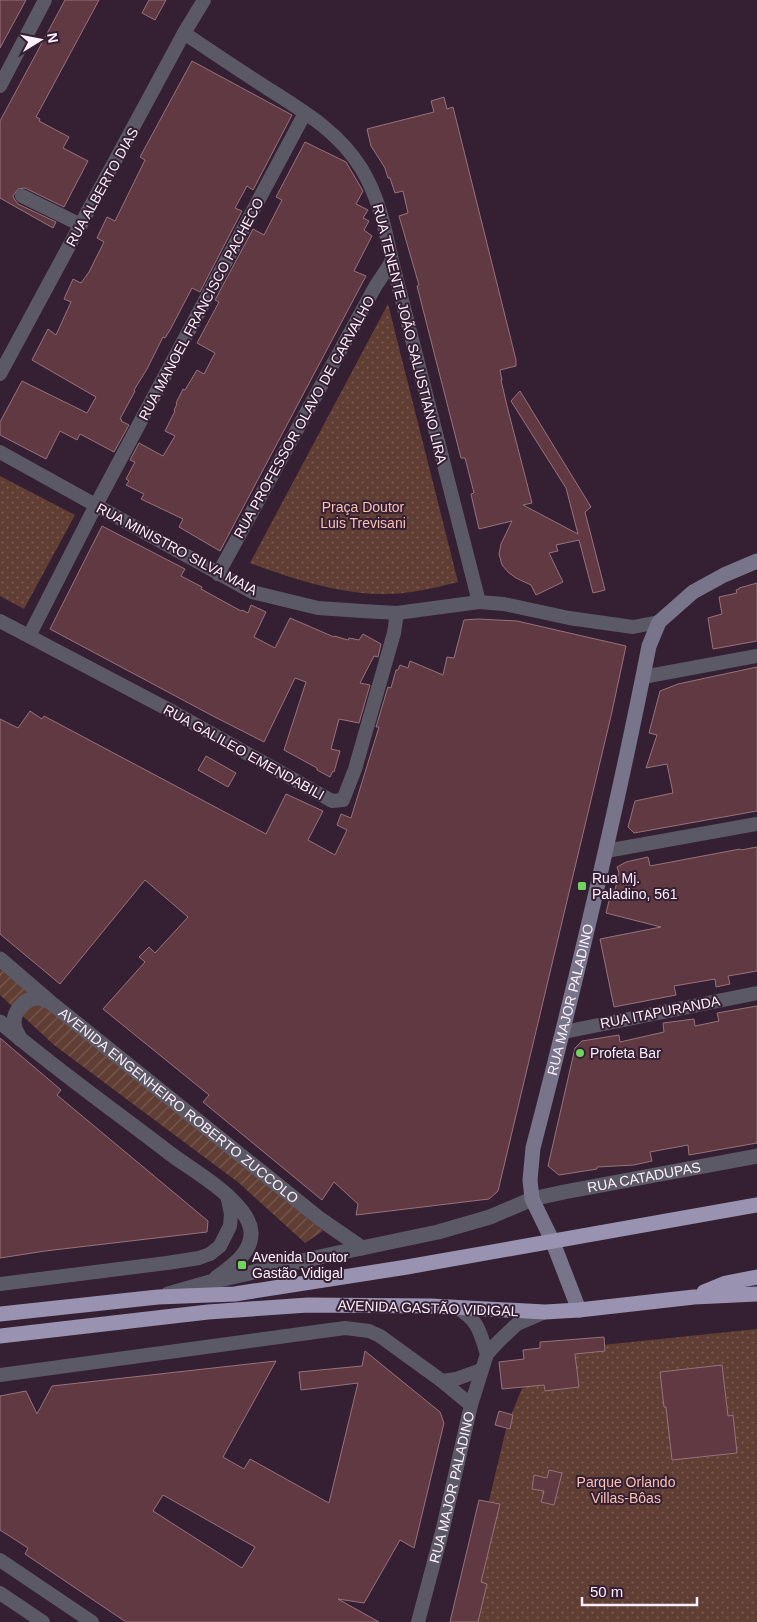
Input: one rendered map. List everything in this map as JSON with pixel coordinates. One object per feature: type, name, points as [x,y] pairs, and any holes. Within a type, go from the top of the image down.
[{"type":"highway","points":[[552,1240],[757,1205]]},
{"type":"highway","name":"AVENIDA GASTÃO VIDIGAL","points":[[0,1314],[152,1298],[235,1294],[407,1267],[552,1240]]},
{"type":"highway","points":[[694,1297],[726,1284],[757,1277]]},
{"type":"highway","points":[[694,1297],[757,1294]]},
{"type":"highway","name":"AVENIDA GASTÃO VIDIGAL","points":[[0,1336],[208,1312],[308,1305],[421,1305],[544,1312],[694,1297]]},
{"type":"main road","name":"RUA MAJOR PALADINO","points":[[579,1310],[552,1240],[532,1199],[530,1180],[533,1148],[564,1032],[606,851],[649,646],[658,622],[693,592],[724,575],[757,561]]},
{"type":"street","points":[[0,86],[45,0]]},
{"type":"street","name":"RUA ALBERTO DIAS","points":[[0,374],[184,33],[204,0]]},
{"type":"street","name":"RUA TENENTE JOÃO SALUSTIANO LIRA","points":[[184,33],[334,134],[350,151],[373,190],[383,220],[479,602]]},
{"type":"street","name":"RUA MANOEL FRANCISCO PACHECO","points":[[29,636],[96,505],[305,113]]},
{"type":"street","points":[[22,196],[81,225]]},
{"type":"street","name":"RUA PROFESSOR OLAVO DE CARVALHO","points":[[218,574],[375,288],[392,261]]},
{"type":"street","name":"RUA MINISTRO SILVA MAIA","points":[[0,452],[252,592],[290,602],[318,608],[396,612],[479,602],[504,604],[569,618],[633,627],[658,622]]},
{"type":"street","name":"RUA GALILEO EMENDABILI","points":[[0,621],[236,747],[332,801],[338,802],[343,800],[354,769],[394,633],[396,612]]},
{"type":"street","points":[[633,627],[649,646]]},
{"type":"street","points":[[643,677],[757,656]]},
{"type":"street","points":[[606,851],[757,824]]},
{"type":"street","name":"AVENIDA ENGENHEIRO ROBERTO ZUCCOLO","points":[[0,959],[50,1002],[320,1219],[362,1248]]},
{"type":"street","name":"RUA ITAPURANDA","points":[[564,1032],[757,993]]},
{"type":"street","points":[[21,1040],[15,1028],[14,1017],[19,1007],[28,1000],[40,998],[50,1002]]},
{"type":"street","points":[[0,1022],[21,1040],[227,1195],[240,1208],[248,1221],[251,1231],[250,1242],[246,1251],[235,1264],[210,1282]]},
{"type":"street","name":"RUA CATADUPAS","points":[[532,1199],[757,1156]]},
{"type":"street","points":[[0,1284],[167,1263],[199,1258],[210,1254],[220,1246],[230,1226],[231,1214],[227,1195]]},
{"type":"street","points":[[152,1298],[210,1282],[469,1224],[490,1218],[532,1199]]},
{"type":"street","points":[[456,1308],[469,1315],[476,1322],[487,1354]]},
{"type":"street","name":"RUA MAJOR PALADINO","points":[[418,1622],[443,1528],[471,1404],[487,1354],[517,1324],[544,1312]]},
{"type":"street","name":"AVENIDA GASTÃO VIDIGAL","points":[[0,1375],[345,1328],[369,1331],[380,1336],[471,1404]]},
{"type":"street","points":[[442,1381],[456,1379],[481,1370]]},
{"type":"street","points":[[0,1560],[92,1622]]},
{"type":"street","points":[[0,1593],[44,1622]]},
{"type":"green space","name":"Praça Doutor Luis Trevisani","points":[[388,304],[458,582],[404,593],[368,593],[316,584],[250,563]]},
{"type":"green space","points":[[0,476],[75,515],[24,609],[0,596]]},
{"type":"green space","points":[[0,969],[323,1231],[305,1243],[239,1183],[54,1045],[0,995]]},
{"type":"green space","name":"Parque Orlando Villas-Bôas","points":[[757,1329],[757,1622],[460,1622],[507,1425],[532,1364],[583,1347]]},
{"type":"building","points":[[0,0],[26,0],[0,48]]},
{"type":"building","points":[[65,0],[99,0],[36,117],[40,119],[39,121],[69,137],[63,148],[88,161],[64,207],[25,188],[18,189],[13,196],[18,204],[56,222],[53,228],[0,198],[0,121]]},
{"type":"building","points":[[149,0],[166,0],[155,20],[142,13]]},
{"type":"building","points":[[192,61],[292,115],[253,190],[247,186],[235,208],[242,211],[200,292],[192,288],[170,330],[165,338],[163,337],[134,390],[120,419],[129,425],[114,452],[80,434],[77,440],[60,431],[46,459],[0,435],[0,422],[22,381],[87,413],[96,397],[32,360],[48,329],[56,335],[71,302],[64,299],[73,279],[81,283],[89,272],[104,242],[97,238],[107,217],[115,221],[145,160],[140,157]]},
{"type":"building","points":[[444,97],[447,109],[453,107],[516,360],[516,366],[500,370],[507,406],[532,503],[523,505],[578,534],[566,488],[511,401],[520,391],[591,507],[585,512],[605,590],[593,593],[579,540],[556,545],[558,551],[549,553],[563,582],[536,595],[531,585],[516,578],[502,565],[499,554],[501,544],[512,521],[479,529],[471,494],[474,493],[465,458],[461,458],[417,286],[419,285],[399,216],[408,213],[403,191],[395,193],[385,168],[371,146],[367,129],[434,112],[431,101]]},
{"type":"building","points":[[305,142],[346,162],[363,191],[356,204],[368,210],[363,218],[369,221],[364,230],[372,236],[354,271],[366,276],[220,551],[179,527],[183,519],[141,499],[144,494],[126,485],[129,481],[126,479],[135,462],[130,460],[139,443],[163,456],[175,436],[165,431],[175,411],[176,403],[183,389],[185,390],[197,370],[204,374],[215,353],[197,343],[219,302],[215,300],[253,229],[264,235],[282,200],[276,197]]},
{"type":"building","points":[[102,526],[185,569],[181,576],[241,611],[248,613],[251,605],[266,612],[254,637],[275,648],[290,618],[334,637],[359,640],[363,634],[381,644],[378,657],[374,656],[360,683],[370,685],[359,723],[339,719],[331,749],[340,751],[334,772],[330,777],[284,750],[306,682],[295,678],[264,742],[50,629]]},
{"type":"building","points":[[757,583],[757,641],[713,649],[708,618],[722,614],[719,597],[737,593],[736,590],[739,588]]},
{"type":"building","points":[[464,620],[517,621],[626,646],[498,1191],[489,1199],[356,1215],[358,1204],[334,1182],[322,1200],[203,1102],[209,1095],[103,1009],[145,962],[139,957],[149,947],[155,953],[188,917],[145,880],[60,984],[0,934],[0,719],[18,728],[30,711],[42,719],[44,716],[266,834],[286,794],[323,811],[308,840],[335,855],[347,830],[337,825],[341,814],[351,818],[379,727],[376,727],[388,687],[391,688],[396,670],[398,670],[400,665],[408,668],[410,661],[443,675],[447,657],[454,658]]},
{"type":"building","points":[[757,667],[757,811],[634,833],[628,827],[635,801],[673,793],[667,764],[646,768],[657,735],[649,733],[660,691],[678,684]]},
{"type":"building","points":[[206,756],[236,773],[228,787],[198,770]]},
{"type":"building","points":[[757,847],[757,971],[728,976],[730,984],[716,987],[715,979],[674,986],[676,995],[614,1007],[600,939],[661,927],[606,913],[612,889],[615,890],[619,873],[617,867],[626,862],[648,857],[650,866]]},
{"type":"building","points":[[757,1006],[757,1143],[689,1155],[688,1145],[650,1152],[652,1161],[634,1165],[597,1167],[597,1169],[559,1175],[548,1166],[575,1048],[582,1041],[619,1035],[620,1042],[664,1032],[663,1023],[694,1019],[695,1026],[719,1021],[717,1013]]},
{"type":"building","points":[[0,1038],[61,1090],[57,1095],[208,1221],[207,1232],[0,1258]]},
{"type":"building","points":[[604,1337],[605,1351],[575,1354],[579,1387],[545,1391],[544,1385],[502,1389],[499,1362],[524,1359],[523,1350],[540,1348],[540,1342]]},
{"type":"building","points":[[365,1351],[440,1412],[444,1423],[414,1548],[400,1540],[364,1603],[338,1599],[379,1622],[126,1622],[25,1554],[28,1548],[0,1530],[0,1396],[26,1391],[37,1414],[52,1386],[276,1361],[223,1457],[244,1469],[250,1459],[329,1503],[358,1383],[301,1390],[299,1372],[362,1366]],"holes":[[[163,1495],[255,1547],[242,1568],[153,1511]]]},
{"type":"building","points":[[722,1365],[728,1416],[733,1415],[737,1453],[672,1460],[660,1372]]},
{"type":"building","points":[[499,1411],[513,1415],[510,1429],[495,1425]]},
{"type":"building","points":[[549,1470],[562,1473],[554,1505],[541,1502],[544,1491],[532,1489],[534,1475],[547,1478]]},
{"type":"building","points":[[479,1500],[500,1504],[481,1582],[487,1584],[478,1622],[450,1622]]},
{"type":"place","name":"Rua Mj. Paladino, 561","points":[[582,886]]},
{"type":"place","name":"Profeta Bar","points":[[580,1053]]},
{"type":"place","name":"Avenida Doutor Gastão Vidigal","points":[[242,1265]]}]
